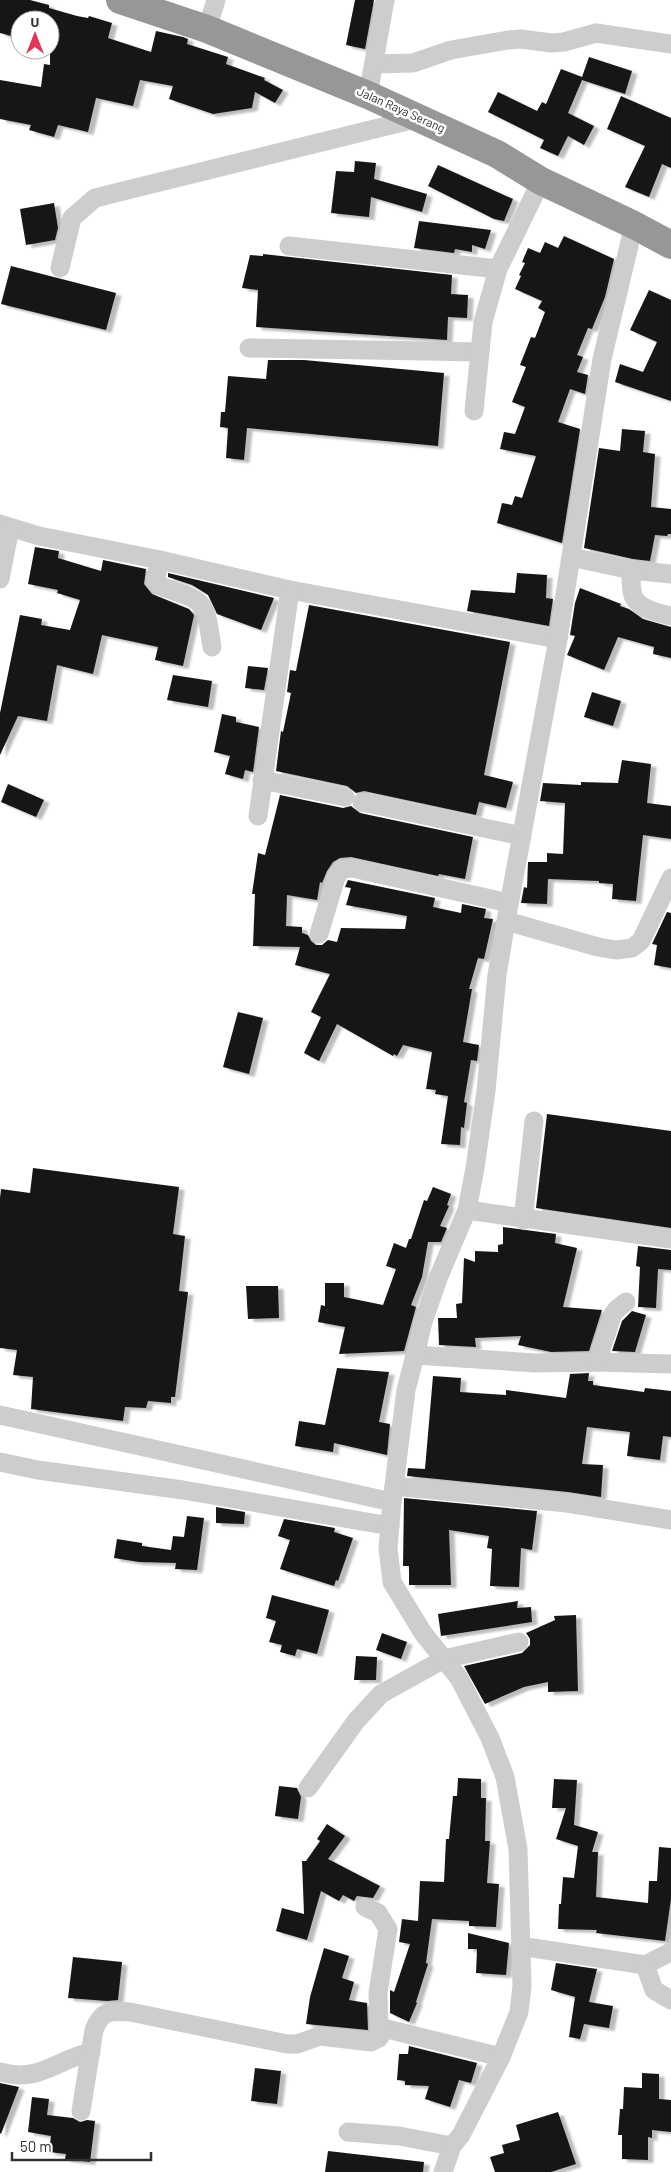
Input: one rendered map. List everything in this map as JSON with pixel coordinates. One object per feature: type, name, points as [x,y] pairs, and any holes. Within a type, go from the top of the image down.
[{"type":"highway","name":"Jalan Raya Serang","points":[[120,0],[207,29],[368,95],[497,154],[541,180],[634,224],[671,245]]},
{"type":"street","points":[[207,29],[216,0]]},
{"type":"street","points":[[368,95],[385,0]]},
{"type":"street","points":[[374,64],[413,63],[451,50],[521,38],[550,43],[564,42],[596,33],[671,44]]},
{"type":"street","points":[[60,268],[72,218],[95,198],[419,118]]},
{"type":"street","points":[[474,411],[483,322],[498,269],[541,180]]},
{"type":"street","points":[[443,2172],[452,2146],[460,2135],[501,2057],[519,2012],[522,1986],[518,1849],[505,1777],[490,1738],[459,1678],[423,1633],[392,1582],[388,1548],[393,1494],[406,1390],[423,1322],[439,1276],[467,1210],[475,1168],[486,1092],[497,975],[509,903],[558,639],[602,359],[634,224]]},
{"type":"street","points":[[289,246],[498,269]]},
{"type":"street","points":[[249,348],[480,352]]},
{"type":"street","points":[[0,579],[5,526],[39,536],[160,560],[290,590],[558,639]]},
{"type":"street","points":[[572,557],[631,570],[671,574]]},
{"type":"street","points":[[160,560],[155,582],[160,586],[197,599],[204,607],[212,647]]},
{"type":"street","points":[[631,570],[632,593],[637,602],[645,608],[671,616]]},
{"type":"street","points":[[258,816],[290,590]]},
{"type":"street","points":[[262,780],[522,836]]},
{"type":"street","points":[[319,934],[336,876],[342,870],[352,868],[509,903]]},
{"type":"street","points":[[506,921],[598,947],[616,950],[632,948],[641,941],[671,878]]},
{"type":"street","points":[[523,1220],[534,1121]]},
{"type":"street","points":[[467,1210],[523,1220],[671,1239]]},
{"type":"street","points":[[597,1362],[612,1316],[626,1302]]},
{"type":"street","points":[[415,1355],[535,1362],[671,1364]]},
{"type":"street","points":[[0,1415],[393,1494],[567,1503],[671,1520]]},
{"type":"street","points":[[0,1462],[38,1470],[182,1490],[390,1526]]},
{"type":"street","points":[[308,1788],[356,1721],[381,1694],[444,1659],[519,1642]]},
{"type":"street","points":[[365,1907],[378,1914],[388,1929],[378,1993],[379,2027],[384,2030],[501,2057]]},
{"type":"street","points":[[520,1946],[645,1965],[671,1952]]},
{"type":"street","points":[[645,1965],[654,1990],[671,2000]]},
{"type":"street","points":[[82,2111],[98,2018],[110,2011],[130,2012],[287,2044],[297,2044],[320,2036],[372,2042],[379,2038],[384,2030]]},
{"type":"street","points":[[0,2072],[16,2075],[34,2074],[49,2070],[61,2061],[91,2052]]},
{"type":"street","points":[[348,2132],[399,2136],[452,2146]]},
{"type":"building","points":[[0,0],[30,0],[49,5],[49,8],[56,10],[10,10],[10,36],[0,33]]},
{"type":"building","points":[[355,0],[374,0],[365,49],[346,45]]},
{"type":"building","points":[[60,11],[88,18],[89,16],[112,23],[108,38],[151,52],[156,31],[183,37],[188,39],[187,44],[228,57],[226,64],[265,78],[264,80],[283,90],[275,103],[255,92],[252,108],[213,114],[169,99],[173,86],[140,80],[133,106],[96,98],[88,132],[58,125],[54,137],[29,130],[31,125],[0,119],[0,80],[41,87],[44,64],[50,65],[50,60],[60,60]]},
{"type":"building","points":[[589,57],[632,71],[625,94],[582,80],[568,113],[594,126],[584,145],[568,136],[558,156],[540,148],[544,140],[488,112],[498,92],[537,111],[542,102],[546,104],[561,69],[582,77]]},
{"type":"building","points":[[621,96],[671,118],[671,168],[662,164],[649,197],[625,187],[645,146],[607,129]]},
{"type":"building","points":[[355,161],[376,163],[374,179],[427,194],[422,212],[371,197],[369,217],[331,213],[336,171],[354,172]]},
{"type":"building","points":[[438,165],[513,199],[504,221],[494,219],[428,186]]},
{"type":"building","points":[[54,203],[58,228],[55,240],[26,245],[20,209]]},
{"type":"building","points":[[419,221],[491,230],[485,249],[472,245],[472,252],[455,249],[454,253],[414,248]]},
{"type":"building","points":[[564,236],[614,259],[605,297],[592,329],[588,328],[577,355],[583,357],[577,372],[588,375],[585,394],[570,389],[558,422],[580,429],[562,543],[497,523],[502,503],[512,505],[515,496],[522,498],[536,456],[500,449],[504,432],[515,434],[525,407],[512,402],[526,367],[520,365],[531,337],[535,338],[545,312],[538,308],[542,301],[515,289],[521,276],[519,275],[525,263],[522,262],[528,248],[540,253],[545,242],[558,248]]},
{"type":"building","points":[[263,254],[452,275],[451,294],[468,295],[467,318],[448,317],[447,340],[256,327],[258,290],[242,288],[250,255],[263,256]]},
{"type":"building","points":[[11,266],[116,293],[106,330],[1,304]]},
{"type":"building","points":[[649,290],[671,300],[671,401],[615,382],[620,364],[643,372],[657,342],[630,330]]},
{"type":"building","points":[[268,360],[304,360],[444,373],[438,446],[247,428],[244,460],[226,458],[228,428],[220,427],[221,412],[225,412],[228,376],[266,379]]},
{"type":"building","points":[[622,429],[645,431],[643,452],[655,454],[651,507],[671,509],[671,534],[667,536],[655,535],[650,561],[584,548],[599,448],[620,451]]},
{"type":"building","points":[[35,547],[59,551],[58,558],[101,571],[103,560],[146,569],[144,584],[152,594],[189,609],[194,615],[183,666],[155,660],[158,647],[102,635],[93,674],[57,665],[47,721],[18,716],[0,755],[0,713],[20,615],[42,619],[41,625],[70,630],[80,600],[57,593],[58,590],[28,584]]},
{"type":"building","points":[[168,573],[274,598],[261,630],[217,614],[208,595],[192,585],[168,577]]},
{"type":"building","points":[[517,573],[547,575],[546,598],[553,599],[549,626],[467,611],[471,590],[515,593]]},
{"type":"building","points":[[580,588],[621,604],[620,606],[629,609],[643,619],[671,627],[671,658],[653,654],[654,647],[618,637],[604,670],[567,655],[575,636],[570,635],[575,603]]},
{"type":"building","points":[[309,605],[510,642],[484,775],[513,782],[506,808],[479,802],[476,815],[364,791],[356,793],[347,786],[276,771],[281,731],[283,732],[291,693],[287,692],[290,670],[296,671]]},
{"type":"building","points":[[248,666],[268,668],[264,690],[245,688]]},
{"type":"building","points":[[173,675],[212,681],[208,707],[167,700]]},
{"type":"building","points":[[592,692],[621,701],[613,726],[584,717]]},
{"type":"building","points":[[222,714],[236,717],[236,722],[259,727],[253,772],[245,770],[243,779],[225,774],[230,756],[214,752]]},
{"type":"building","points":[[622,760],[651,764],[647,803],[671,806],[671,839],[643,835],[636,901],[612,899],[613,884],[599,883],[599,881],[548,879],[547,904],[521,903],[524,887],[527,888],[528,862],[547,862],[547,853],[563,854],[565,803],[540,801],[543,783],[581,785],[581,782],[618,783]]},
{"type":"building","points":[[8,784],[44,800],[36,817],[1,802]]},
{"type":"building","points":[[280,795],[343,808],[351,806],[360,813],[473,837],[465,879],[439,874],[438,876],[351,857],[340,858],[333,862],[322,883],[320,882],[317,900],[287,895],[286,926],[302,927],[302,933],[308,935],[316,945],[322,945],[328,940],[337,942],[341,928],[405,929],[407,916],[346,905],[351,888],[345,887],[348,880],[435,898],[433,907],[461,913],[462,904],[486,909],[484,918],[493,919],[484,959],[478,958],[469,989],[472,989],[463,1042],[479,1045],[477,1061],[471,1060],[464,1102],[467,1103],[464,1128],[461,1127],[460,1145],[441,1144],[448,1096],[435,1094],[436,1090],[426,1089],[432,1052],[403,1045],[397,1056],[394,1054],[393,1056],[337,1024],[319,1061],[304,1053],[321,1017],[311,1012],[330,974],[295,965],[300,947],[253,946],[255,894],[252,894],[258,853],[265,855]]},
{"type":"building","points":[[667,912],[671,913],[671,968],[654,965],[657,945],[652,944]]},
{"type":"building","points":[[238,1012],[263,1018],[249,1074],[223,1067]]},
{"type":"building","points":[[547,1114],[671,1131],[671,1228],[536,1208]]},
{"type":"building","points":[[33,1168],[179,1187],[173,1234],[185,1236],[179,1291],[188,1292],[175,1397],[171,1397],[171,1403],[148,1401],[146,1408],[125,1407],[123,1421],[31,1409],[33,1377],[13,1375],[17,1350],[0,1348],[0,1198],[1,1189],[30,1193]]},
{"type":"building","points":[[433,1187],[451,1194],[447,1205],[449,1206],[440,1226],[447,1228],[441,1242],[428,1242],[422,1277],[411,1305],[416,1307],[404,1351],[339,1354],[345,1327],[318,1322],[321,1305],[325,1306],[325,1283],[344,1283],[344,1297],[383,1305],[396,1269],[386,1266],[394,1243],[406,1248],[409,1239],[411,1239],[424,1200],[427,1201]]},
{"type":"building","points":[[503,1227],[556,1234],[555,1243],[577,1248],[563,1307],[602,1310],[589,1351],[551,1352],[518,1345],[521,1336],[475,1338],[476,1347],[439,1345],[438,1318],[457,1318],[456,1304],[462,1303],[464,1258],[475,1262],[475,1251],[498,1252],[498,1245],[503,1244]]},
{"type":"building","points":[[638,1246],[671,1250],[671,1270],[658,1269],[656,1308],[638,1307],[640,1267],[636,1266]]},
{"type":"building","points":[[246,1286],[278,1286],[279,1318],[248,1319]]},
{"type":"building","points":[[632,1311],[646,1315],[635,1352],[612,1351],[622,1321]]},
{"type":"building","points":[[337,1368],[389,1372],[379,1422],[390,1424],[387,1455],[334,1443],[333,1452],[295,1446],[299,1421],[325,1425]]},
{"type":"building","points":[[589,1373],[588,1381],[593,1381],[593,1385],[644,1392],[645,1388],[671,1391],[671,1437],[663,1436],[660,1460],[627,1456],[630,1432],[587,1427],[582,1464],[603,1465],[601,1497],[407,1476],[408,1468],[425,1469],[433,1376],[461,1378],[460,1392],[506,1395],[506,1390],[566,1398],[570,1374]]},
{"type":"building","points":[[404,1498],[537,1511],[532,1550],[521,1548],[519,1587],[490,1586],[492,1549],[487,1548],[489,1536],[449,1530],[451,1585],[409,1585],[409,1566],[403,1566]]},
{"type":"building","points":[[216,1507],[245,1512],[244,1524],[216,1523]]},
{"type":"building","points":[[187,1516],[204,1518],[197,1570],[175,1569],[176,1563],[139,1562],[114,1558],[117,1539],[142,1543],[142,1546],[171,1550],[173,1536],[184,1537]]},
{"type":"building","points":[[284,1519],[335,1528],[334,1532],[353,1538],[338,1581],[336,1580],[334,1586],[280,1569],[290,1540],[278,1536]]},
{"type":"building","points":[[272,1595],[329,1610],[317,1654],[297,1649],[295,1656],[280,1652],[282,1645],[269,1642],[276,1621],[266,1618]]},
{"type":"building","points":[[518,1601],[517,1608],[531,1607],[532,1622],[441,1636],[438,1614]]},
{"type":"building","points":[[576,1615],[578,1691],[548,1692],[548,1682],[524,1687],[485,1704],[464,1666],[522,1653],[530,1645],[530,1639],[526,1633],[555,1620],[554,1616]]},
{"type":"building","points":[[382,1633],[407,1642],[401,1659],[376,1650]]},
{"type":"building","points":[[356,1656],[377,1657],[376,1680],[354,1680]]},
{"type":"building","points":[[458,1778],[481,1779],[481,1798],[486,1798],[485,1841],[490,1841],[487,1883],[499,1884],[496,1927],[469,1926],[469,1921],[432,1919],[426,1963],[428,1964],[417,2003],[409,2022],[390,2013],[390,1990],[394,1992],[410,1944],[399,1942],[402,1919],[418,1921],[420,1881],[444,1882],[446,1839],[449,1839],[453,1796],[457,1796]]},
{"type":"building","points":[[554,1779],[577,1780],[574,1825],[598,1832],[592,1852],[598,1852],[596,1897],[648,1903],[649,1881],[657,1881],[659,1847],[671,1848],[671,1899],[665,1941],[596,1933],[597,1930],[558,1929],[563,1877],[574,1878],[578,1846],[556,1839],[566,1808],[552,1808]]},
{"type":"building","points":[[279,1786],[297,1788],[301,1797],[298,1819],[275,1816]]},
{"type":"building","points":[[327,1824],[345,1836],[328,1859],[380,1886],[373,1898],[357,1896],[354,1901],[343,1895],[339,1901],[321,1891],[307,1940],[276,1931],[282,1908],[304,1914],[302,1861],[306,1861],[320,1841],[317,1839]]},
{"type":"building","points":[[468,1933],[509,1943],[506,1975],[476,1973],[477,1949],[468,1949]]},
{"type":"building","points":[[324,1948],[349,1956],[342,1978],[354,1982],[349,2000],[367,2003],[368,2030],[306,2024],[310,1997]]},
{"type":"building","points":[[73,1957],[122,1962],[118,2000],[68,1998]]},
{"type":"building","points":[[556,1963],[597,1969],[589,2002],[613,2006],[609,2028],[584,2024],[580,2039],[569,2037],[575,1997],[551,1990]]},
{"type":"building","points":[[409,2046],[477,2063],[471,2083],[459,2080],[450,2107],[425,2099],[429,2086],[405,2085],[405,2081],[397,2080],[399,2054],[408,2054]]},
{"type":"building","points":[[255,2068],[281,2071],[277,2104],[251,2101]]},
{"type":"building","points":[[642,2073],[659,2074],[659,2099],[671,2100],[671,2132],[652,2130],[652,2138],[648,2137],[648,2160],[622,2159],[622,2135],[618,2135],[620,2109],[623,2109],[624,2087],[642,2088]]},
{"type":"building","points":[[0,2083],[19,2087],[1,2134],[0,2133]]},
{"type":"building","points":[[32,2097],[49,2099],[47,2115],[73,2118],[80,2122],[87,2120],[95,2121],[90,2162],[65,2159],[66,2154],[49,2152],[51,2136],[28,2132]]},
{"type":"building","points":[[558,2112],[576,2164],[551,2172],[495,2172],[490,2157],[504,2153],[502,2145],[520,2140],[516,2125]]},
{"type":"building","points":[[328,2151],[424,2162],[423,2172],[325,2172]]}]
